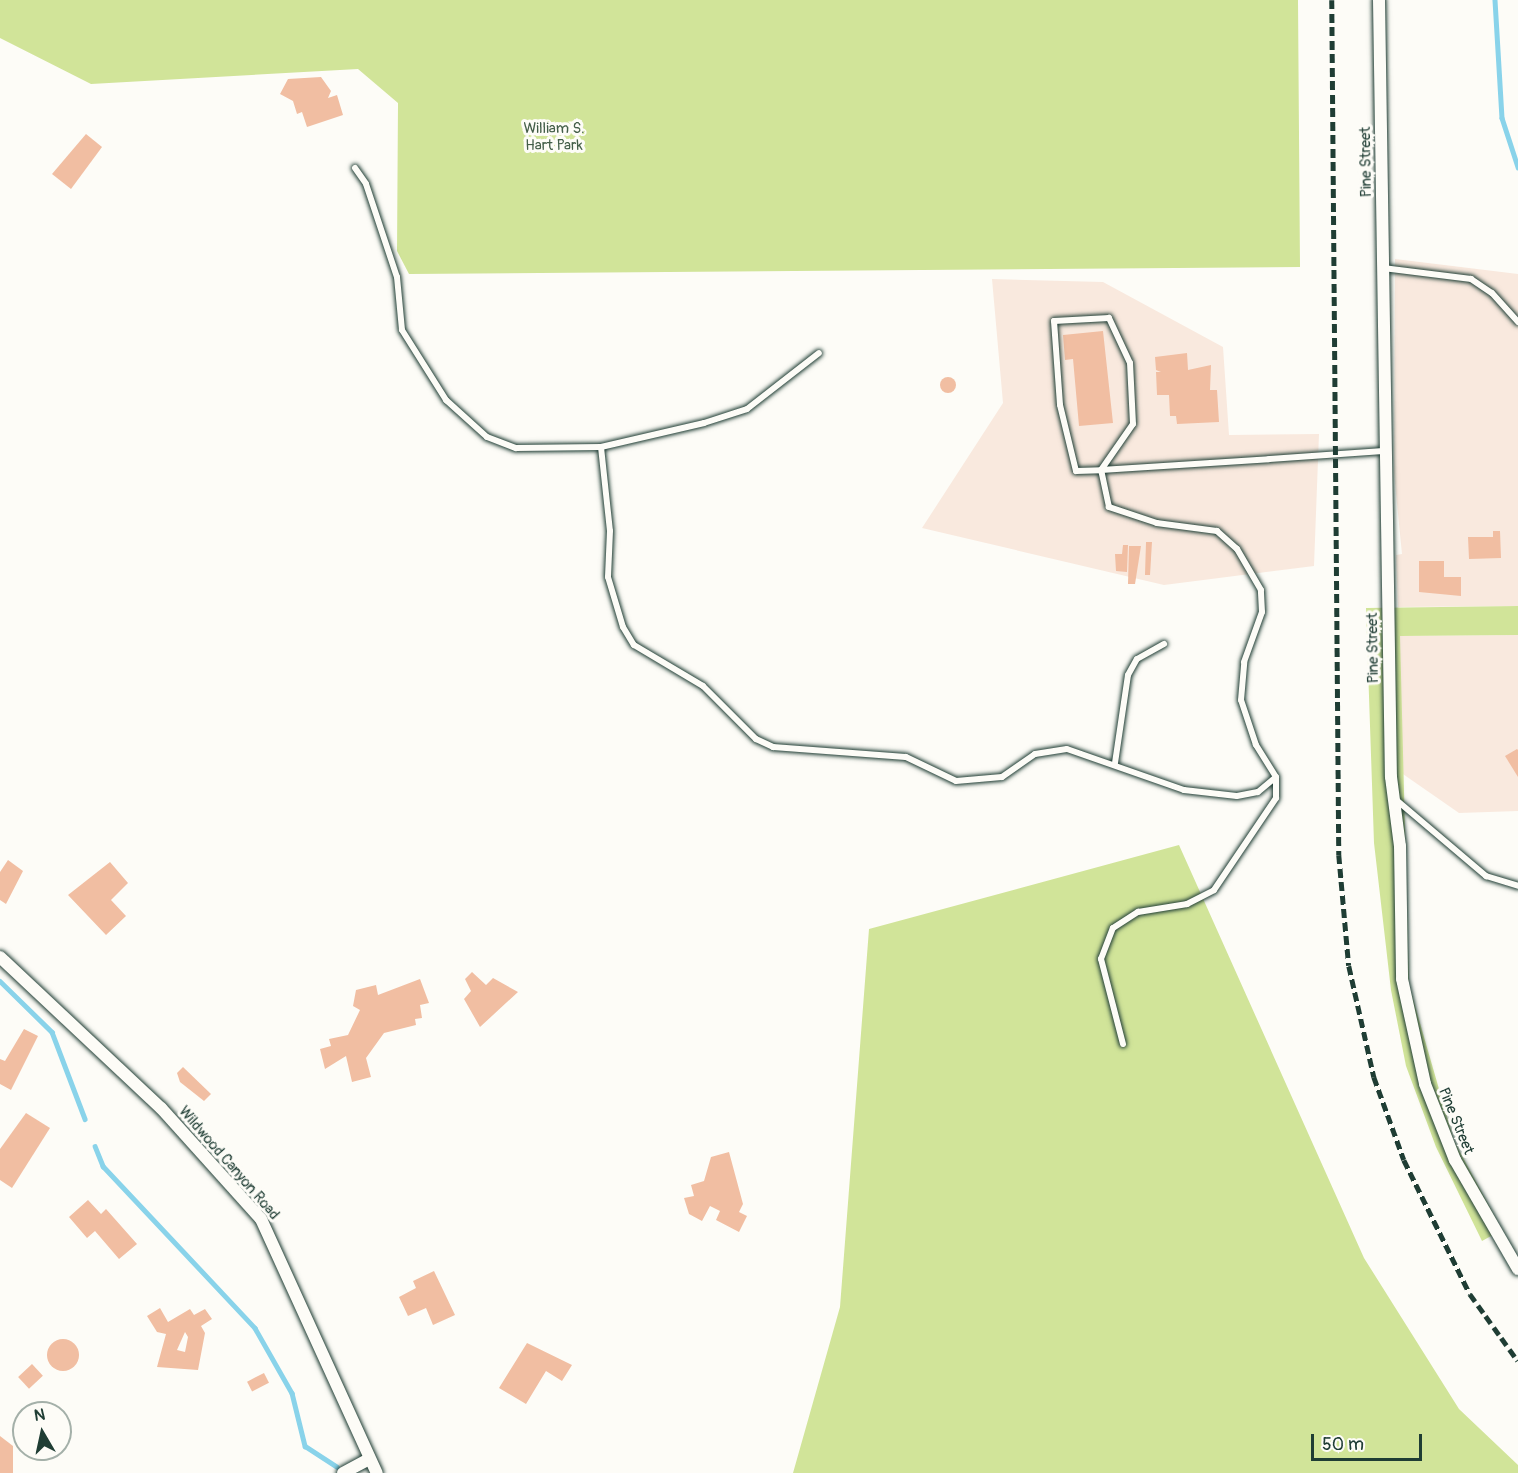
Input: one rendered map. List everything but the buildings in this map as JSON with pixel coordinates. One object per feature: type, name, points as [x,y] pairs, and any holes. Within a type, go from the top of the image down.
[{"type":"street","name":"Pine Street","points":[[1379,0],[1384,451],[1394,798],[1402,979],[1425,1084],[1455,1160],[1518,1269]]},
{"type":"street","name":"Wildwood Canyon Road","points":[[0,957],[161,1108],[261,1219],[322,1359],[363,1434],[369,1459],[377,1473]]},
{"type":"street","points":[[343,1473],[369,1459]]},
{"type":"lane","points":[[354,168],[366,184],[398,277],[402,330],[446,400],[468,425],[516,448],[601,447],[747,409],[819,353]]},
{"type":"lane","points":[[1383,268],[1471,279],[1492,293],[1518,322]]},
{"type":"lane","points":[[1123,1044],[1108,998],[1101,959],[1105,942],[1113,928],[1138,912],[1187,904],[1214,890],[1276,798],[1276,777],[1256,745],[1241,700],[1244,662],[1262,612],[1252,574],[1217,531],[1121,515],[1109,507],[1101,470],[1133,424],[1130,363],[1109,318],[1053,321],[1060,405],[1076,471],[1101,470],[1384,451]]},
{"type":"lane","points":[[601,447],[610,531],[608,577],[623,627],[634,645],[703,686],[756,739],[773,747],[906,757],[956,782],[1002,777],[1048,750],[1089,753],[1157,784],[1237,796],[1258,792],[1276,777]]},
{"type":"lane","points":[[1115,763],[1128,675],[1137,659],[1164,644]]},
{"type":"lane","points":[[1394,798],[1486,876],[1518,886]]},
{"type":"shaded area","points":[[1395,259],[1518,274],[1518,606],[1398,607],[1396,555],[1402,554],[1394,473]]},
{"type":"shaded area","points":[[992,279],[1103,282],[1223,347],[1229,435],[1319,434],[1314,566],[1164,585],[922,528],[1003,403]]},
{"type":"shaded area","points":[[1518,635],[1518,811],[1459,813],[1400,772],[1400,636]]},
{"type":"green space","name":"William S. Hart Park","points":[[0,0],[1298,0],[1300,267],[409,274],[397,251],[398,103],[358,69],[91,84],[0,38]]},
{"type":"green space","points":[[1518,606],[1518,635],[1400,636],[1409,985],[1454,1141],[1502,1230],[1482,1241],[1436,1147],[1406,1066],[1391,990],[1374,843],[1366,608]]},
{"type":"green space","points":[[1179,845],[1364,1258],[1459,1409],[1518,1465],[1518,1473],[793,1473],[840,1307],[869,929]]},
{"type":"waterway","points":[[1495,0],[1502,118],[1518,167]]},
{"type":"waterway","points":[[0,981],[52,1032],[85,1119]]},
{"type":"waterway","points":[[95,1146],[103,1166],[255,1328],[292,1393],[305,1446],[337,1467]]},
{"type":"railway","points":[[1332,0],[1339,855],[1349,966],[1374,1077],[1404,1160],[1470,1294],[1518,1361]]}]
